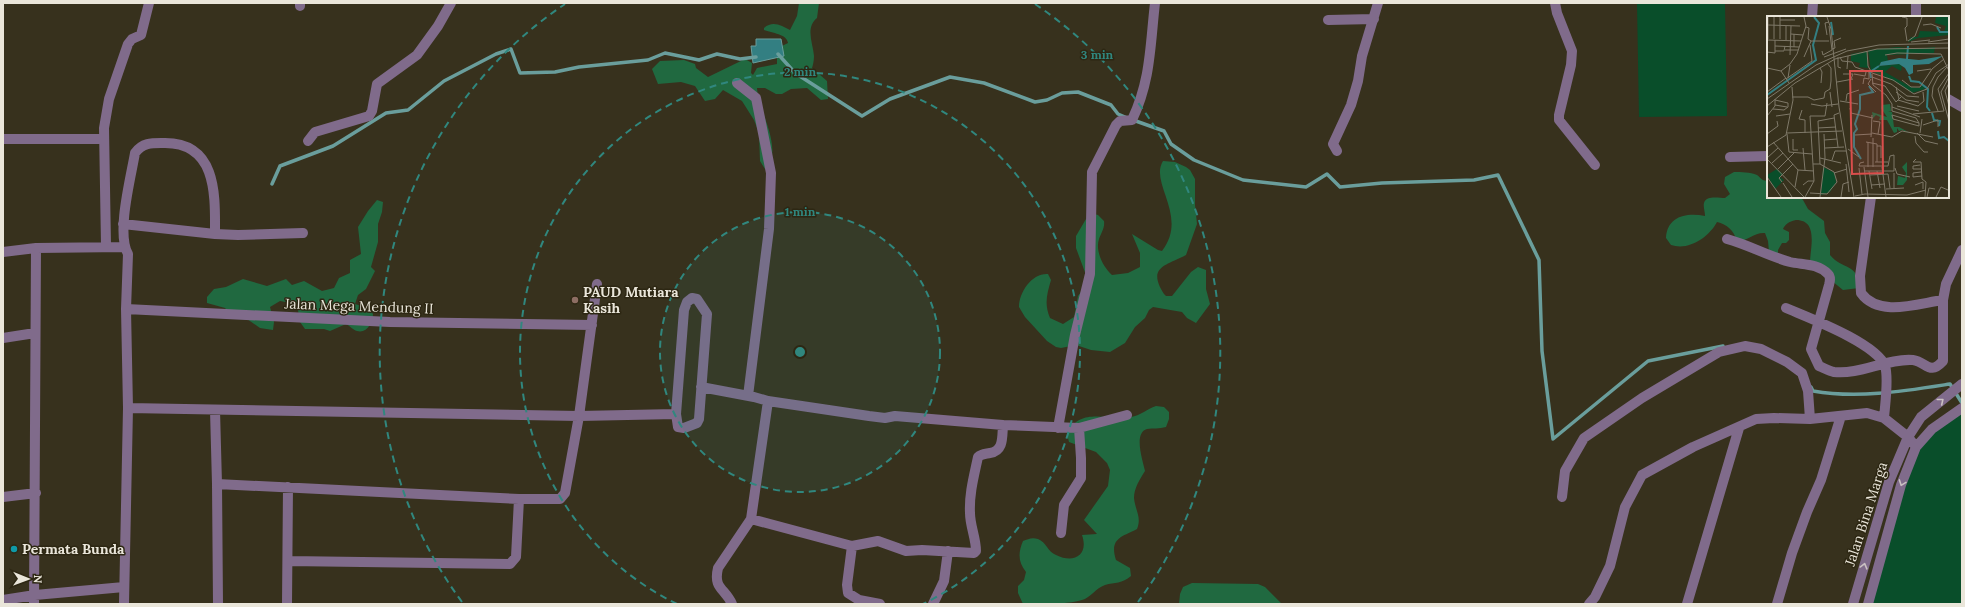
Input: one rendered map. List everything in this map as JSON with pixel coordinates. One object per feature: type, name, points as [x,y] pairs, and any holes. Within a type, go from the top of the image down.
[{"type":"street","points":[[106,246],[104,139],[112,92],[128,44],[132,39],[141,35],[148,3]]},
{"type":"street","points":[[308,141],[316,132],[369,116],[372,110],[377,84],[417,55],[438,26],[451,3]]},
{"type":"street","points":[[1058,428],[1075,334],[1090,274],[1092,172],[1116,125],[1120,122],[1132,120],[1140,102],[1150,62],[1155,3]]},
{"type":"street","points":[[1337,151],[1333,144],[1351,105],[1358,81],[1362,56],[1378,3]]},
{"type":"street","points":[[1555,3],[1557,13],[1572,51],[1571,65],[1559,120],[1595,165]]},
{"type":"street","points":[[1812,16],[1813,3]]},
{"type":"street","points":[[1916,3],[1916,16]]},
{"type":"street","points":[[1328,20],[1374,19]]},
{"type":"street","points":[[737,83],[756,98],[771,173],[769,229],[748,396]]},
{"type":"street","points":[[1949,100],[1962,107]]},
{"type":"street","points":[[3,139],[104,139]]},
{"type":"street","points":[[124,604],[128,408],[126,309],[128,254],[124,247],[123,224],[135,153],[143,145],[172,143],[191,150],[206,164],[213,180],[215,197],[215,234]]},
{"type":"street","points":[[1730,157],[1767,156]]},
{"type":"street","points":[[1871,198],[1860,276],[1861,293],[1874,304],[1888,306],[1903,306],[1943,300]]},
{"type":"street","points":[[123,224],[215,234],[303,233]]},
{"type":"street","points":[[1726,239],[1746,244],[1791,262],[1812,265],[1828,274],[1830,279],[1811,349],[1819,366],[1834,372],[1884,366],[1914,360],[1930,368],[1939,366],[1943,361],[1943,300],[1946,284],[1962,250]]},
{"type":"street","points":[[3,252],[36,248],[106,246],[124,247]]},
{"type":"street","points":[[34,600],[36,493],[36,248]]},
{"type":"street","points":[[217,484],[519,499],[556,500],[562,497],[565,493],[579,416],[597,284]]},
{"type":"street","points":[[692,298],[697,299],[707,314],[698,419],[696,423],[684,428],[678,426],[676,414],[684,310],[687,302],[692,298]]},
{"type":"street","points":[[1786,308],[1819,322],[1871,350],[1884,366],[1886,403],[1884,418]]},
{"type":"street","name":"Jalan Mega Mendung II","points":[[126,309],[390,322],[592,325]]},
{"type":"street","points":[[3,338],[35,333]]},
{"type":"street","points":[[1562,498],[1564,471],[1584,438],[1642,398],[1719,352],[1745,346],[1761,349],[1787,362],[1802,373],[1808,391],[1810,419]]},
{"type":"street","name":"Jalan Bina Marga","points":[[1853,604],[1888,482],[1908,437],[1921,417],[1962,384]]},
{"type":"street","points":[[701,387],[768,401],[869,416],[903,416],[1003,425],[1079,428],[1127,415]]},
{"type":"street","points":[[732,604],[719,587],[716,575],[718,568],[751,519],[768,401]]},
{"type":"street","points":[[128,408],[579,416],[676,414]]},
{"type":"street","points":[[1589,604],[1595,597],[1610,566],[1623,513],[1631,493],[1642,475],[1693,447],[1739,428],[1756,419],[1810,419],[1867,413],[1884,418],[1908,437],[1916,447],[1932,429],[1962,408]]},
{"type":"street","points":[[215,410],[218,604]]},
{"type":"street","points":[[1777,604],[1792,553],[1806,512],[1821,480],[1841,416]]},
{"type":"street","points":[[751,519],[852,546],[878,541],[906,552],[922,550],[957,550],[972,553],[976,550],[970,512],[972,483],[978,457],[982,454],[996,452],[1000,449],[1002,445],[1003,425]]},
{"type":"street","points":[[1061,533],[1062,513],[1066,500],[1078,484],[1080,478],[1081,458],[1079,428]]},
{"type":"street","points":[[1688,604],[1739,428]]},
{"type":"street","name":"Jalan Bina Marga","points":[[1868,604],[1901,485],[1916,447]]},
{"type":"street","points":[[286,604],[288,561],[288,487]]},
{"type":"street","points":[[3,497],[36,493]]},
{"type":"street","points":[[288,561],[510,564],[516,557],[519,499]]},
{"type":"street","points":[[852,546],[847,585],[848,593],[859,600],[880,604]]},
{"type":"street","points":[[933,604],[944,581],[948,551]]},
{"type":"street","points":[[3,600],[34,600],[124,587]]},
{"type":"green space","points":[[799,3],[819,3],[817,18],[811,26],[814,56],[812,68],[827,81],[828,99],[821,100],[807,88],[791,89],[782,94],[776,94],[765,88],[757,88],[758,97],[772,141],[770,161],[765,169],[760,161],[759,133],[754,120],[742,101],[723,90],[715,99],[705,101],[695,86],[681,82],[658,84],[652,69],[660,61],[684,60],[695,64],[696,68],[708,77],[745,59],[752,63],[751,73],[753,75],[757,68],[777,64],[777,56],[780,47],[788,43],[785,38],[779,34],[764,30],[764,28],[774,24],[790,30],[797,16]]},
{"type":"green space","points":[[1725,3],[1727,116],[1639,117],[1637,4]]},
{"type":"green space","points":[[1163,161],[1175,162],[1186,167],[1190,170],[1195,179],[1197,224],[1186,255],[1161,268],[1157,278],[1159,285],[1166,296],[1172,296],[1191,272],[1198,267],[1206,270],[1206,289],[1210,304],[1196,323],[1187,318],[1182,312],[1153,307],[1149,310],[1145,318],[1135,327],[1125,343],[1110,352],[1091,350],[1076,345],[1061,348],[1056,347],[1047,341],[1025,317],[1019,307],[1021,295],[1032,280],[1048,274],[1051,280],[1047,294],[1047,308],[1050,318],[1063,324],[1074,317],[1078,296],[1086,285],[1086,275],[1076,248],[1076,236],[1086,219],[1094,214],[1098,215],[1104,221],[1098,249],[1103,263],[1112,275],[1128,273],[1140,267],[1140,253],[1132,234],[1162,251],[1169,238],[1172,225],[1161,179],[1160,170]]},
{"type":"green space","points":[[1734,172],[1754,174],[1767,181],[1767,198],[1801,198],[1808,209],[1824,221],[1825,233],[1830,242],[1830,255],[1856,274],[1859,288],[1843,290],[1810,263],[1812,243],[1811,230],[1803,221],[1794,220],[1785,226],[1783,229],[1789,232],[1789,240],[1786,243],[1782,243],[1778,250],[1778,255],[1769,252],[1768,241],[1765,233],[1757,234],[1744,240],[1737,241],[1730,228],[1717,222],[1709,233],[1698,241],[1685,246],[1671,245],[1666,238],[1667,231],[1674,220],[1685,215],[1705,216],[1705,200],[1710,198],[1725,198],[1730,194],[1724,184],[1725,177]]},
{"type":"green space","points":[[377,200],[383,202],[382,212],[378,224],[378,242],[371,267],[375,271],[366,289],[358,295],[355,304],[368,308],[373,314],[371,324],[364,331],[356,330],[346,324],[330,331],[324,329],[305,329],[300,322],[297,304],[280,301],[270,307],[274,322],[273,330],[260,328],[247,319],[231,315],[225,308],[207,303],[207,297],[214,289],[226,287],[243,279],[267,286],[286,279],[292,285],[304,281],[322,291],[334,288],[339,278],[350,273],[350,260],[361,254],[358,227]]},
{"type":"green space","points":[[1156,406],[1164,407],[1169,412],[1169,419],[1166,427],[1147,429],[1140,436],[1140,448],[1145,471],[1134,494],[1139,517],[1137,529],[1118,539],[1114,547],[1116,560],[1130,568],[1131,576],[1121,582],[1102,586],[1088,597],[1075,602],[1023,604],[1018,593],[1018,586],[1024,580],[1026,572],[1020,561],[1020,550],[1023,541],[1032,538],[1041,540],[1053,554],[1063,558],[1074,558],[1082,552],[1084,542],[1082,535],[1097,534],[1084,520],[1108,486],[1110,470],[1107,463],[1096,452],[1069,442],[1067,434],[1072,425],[1087,417],[1095,416],[1122,418],[1134,416]]},
{"type":"green space","points":[[1962,408],[1962,604],[1868,604],[1916,447]]},
{"type":"green space","points":[[1192,583],[1258,584],[1265,587],[1282,604],[1179,604],[1180,594],[1183,587]]},
{"type":"water","points":[[756,39],[781,39],[784,56],[753,63],[751,46],[756,46]]},
{"type":"waterway","points":[[272,184],[280,166],[333,146],[386,113],[408,110],[444,81],[496,54],[511,49],[520,73],[555,72],[579,67],[648,60],[665,53],[699,60],[717,54],[740,59],[756,57]]},
{"type":"waterway","points":[[778,54],[795,73],[862,116],[890,99],[950,77],[984,83],[1035,102],[1047,100],[1062,93],[1078,92],[1111,105],[1118,114],[1125,117]]},
{"type":"waterway","points":[[1133,120],[1164,131],[1171,144],[1194,160],[1243,180],[1306,187],[1327,174],[1340,187],[1382,183],[1474,180],[1498,175],[1539,260],[1542,351],[1553,439],[1648,361],[1723,346]]},
{"type":"waterway","points":[[1811,387],[1813,391],[1864,394],[1950,384],[1962,403]]},
{"type":"place","name":"PAUD Mutiara Kasih","points":[[575,300]]},
{"type":"place","name":"Permata Bunda","points":[[14,549]]}]
